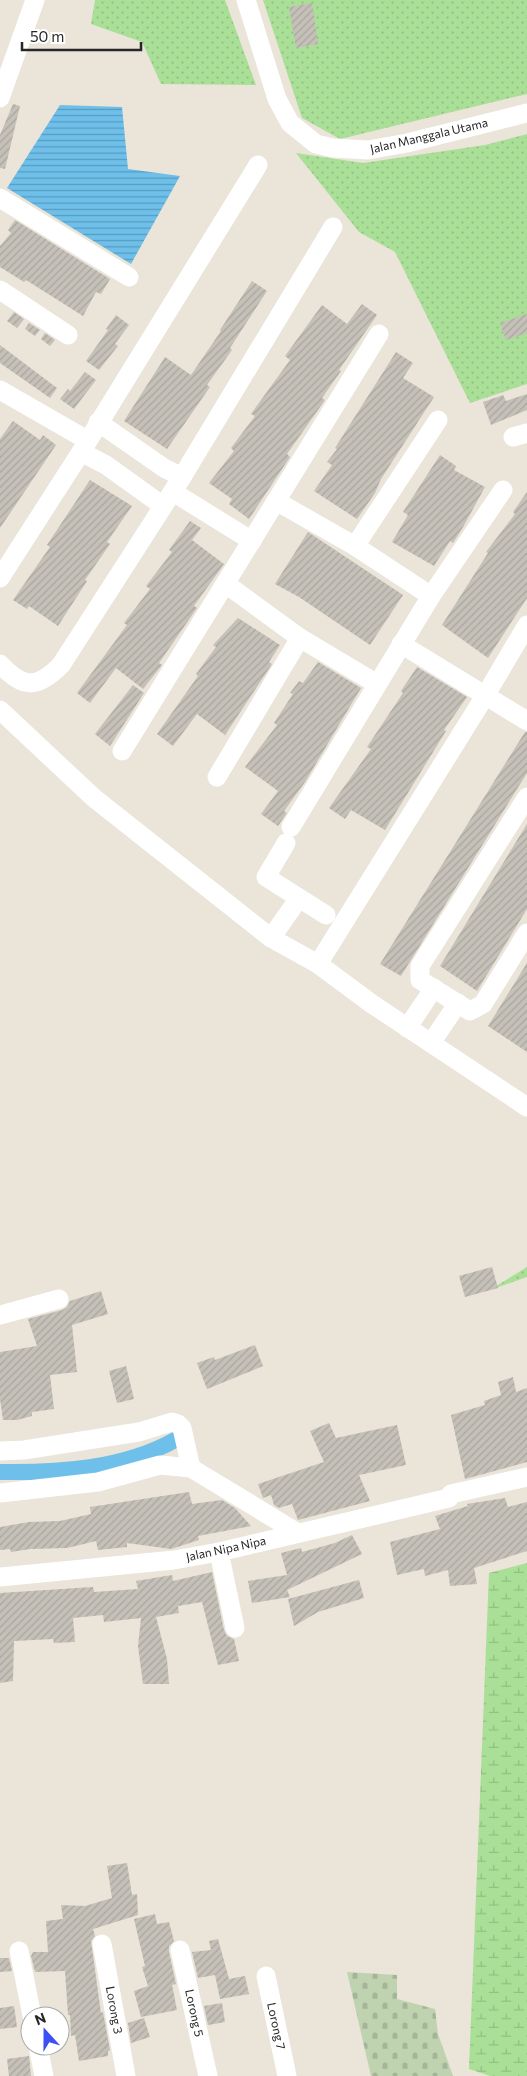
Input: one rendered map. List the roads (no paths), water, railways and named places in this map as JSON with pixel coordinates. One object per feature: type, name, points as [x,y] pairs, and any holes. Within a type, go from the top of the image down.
[{"type":"street","points":[[0,98],[35,0]]},
{"type":"street","name":"Jalan Manggala Utama","points":[[246,0],[277,98],[290,123],[316,144],[333,148],[368,150],[408,143],[527,113]]},
{"type":"street","points":[[0,578],[258,164]]},
{"type":"street","points":[[0,198],[129,277]]},
{"type":"street","points":[[1,668],[18,681],[26,684],[48,678],[61,665],[172,492],[333,227]]},
{"type":"street","points":[[0,290],[68,335]]},
{"type":"street","points":[[122,751],[379,334]]},
{"type":"street","points":[[1,393],[84,446],[106,466],[172,492],[252,541]]},
{"type":"street","points":[[355,546],[438,420]]},
{"type":"street","points":[[98,422],[164,468],[172,492]]},
{"type":"street","points":[[326,915],[266,877],[288,835],[401,644],[502,490]]},
{"type":"street","points":[[276,500],[355,546],[431,596]]},
{"type":"street","points":[[226,584],[300,638],[377,684]]},
{"type":"street","points":[[318,964],[486,696],[527,625]]},
{"type":"street","points":[[217,777],[300,638]]},
{"type":"street","points":[[401,644],[527,721]]},
{"type":"street","points":[[0,710],[94,798],[180,868],[272,938],[318,964],[408,1028],[527,1107]]},
{"type":"street","points":[[527,797],[420,966],[420,980],[470,1011],[483,1004],[527,933]]},
{"type":"street","points":[[272,938],[299,898]]},
{"type":"street","points":[[408,1028],[434,988]]},
{"type":"street","points":[[431,1043],[458,1003]]},
{"type":"street","points":[[0,1315],[59,1299]]},
{"type":"street","points":[[0,1451],[24,1450],[139,1432],[172,1422],[178,1424],[185,1436],[191,1468]]},
{"type":"street","points":[[0,1493],[98,1482],[160,1465],[191,1468],[298,1533]]},
{"type":"street","name":"Jalan Nipa Nipa","points":[[0,1577],[141,1564],[219,1552],[527,1477]]},
{"type":"street","points":[[219,1552],[234,1628]]},
{"type":"street","name":"Lorong 3","points":[[102,1944],[126,2076]]},
{"type":"street","name":"Lorong 5","points":[[180,1950],[208,2076]]},
{"type":"street","points":[[19,1951],[30,2006]]},
{"type":"street","name":"Lorong 7","points":[[266,1976],[287,2076]]},
{"type":"street","points":[[40,2056],[44,2076]]},
{"type":"water","points":[[60,105],[122,107],[128,169],[180,176],[131,264],[7,188]]},
{"type":"waterway","points":[[0,1472],[44,1472],[112,1463],[155,1450],[175,1440]]}]
